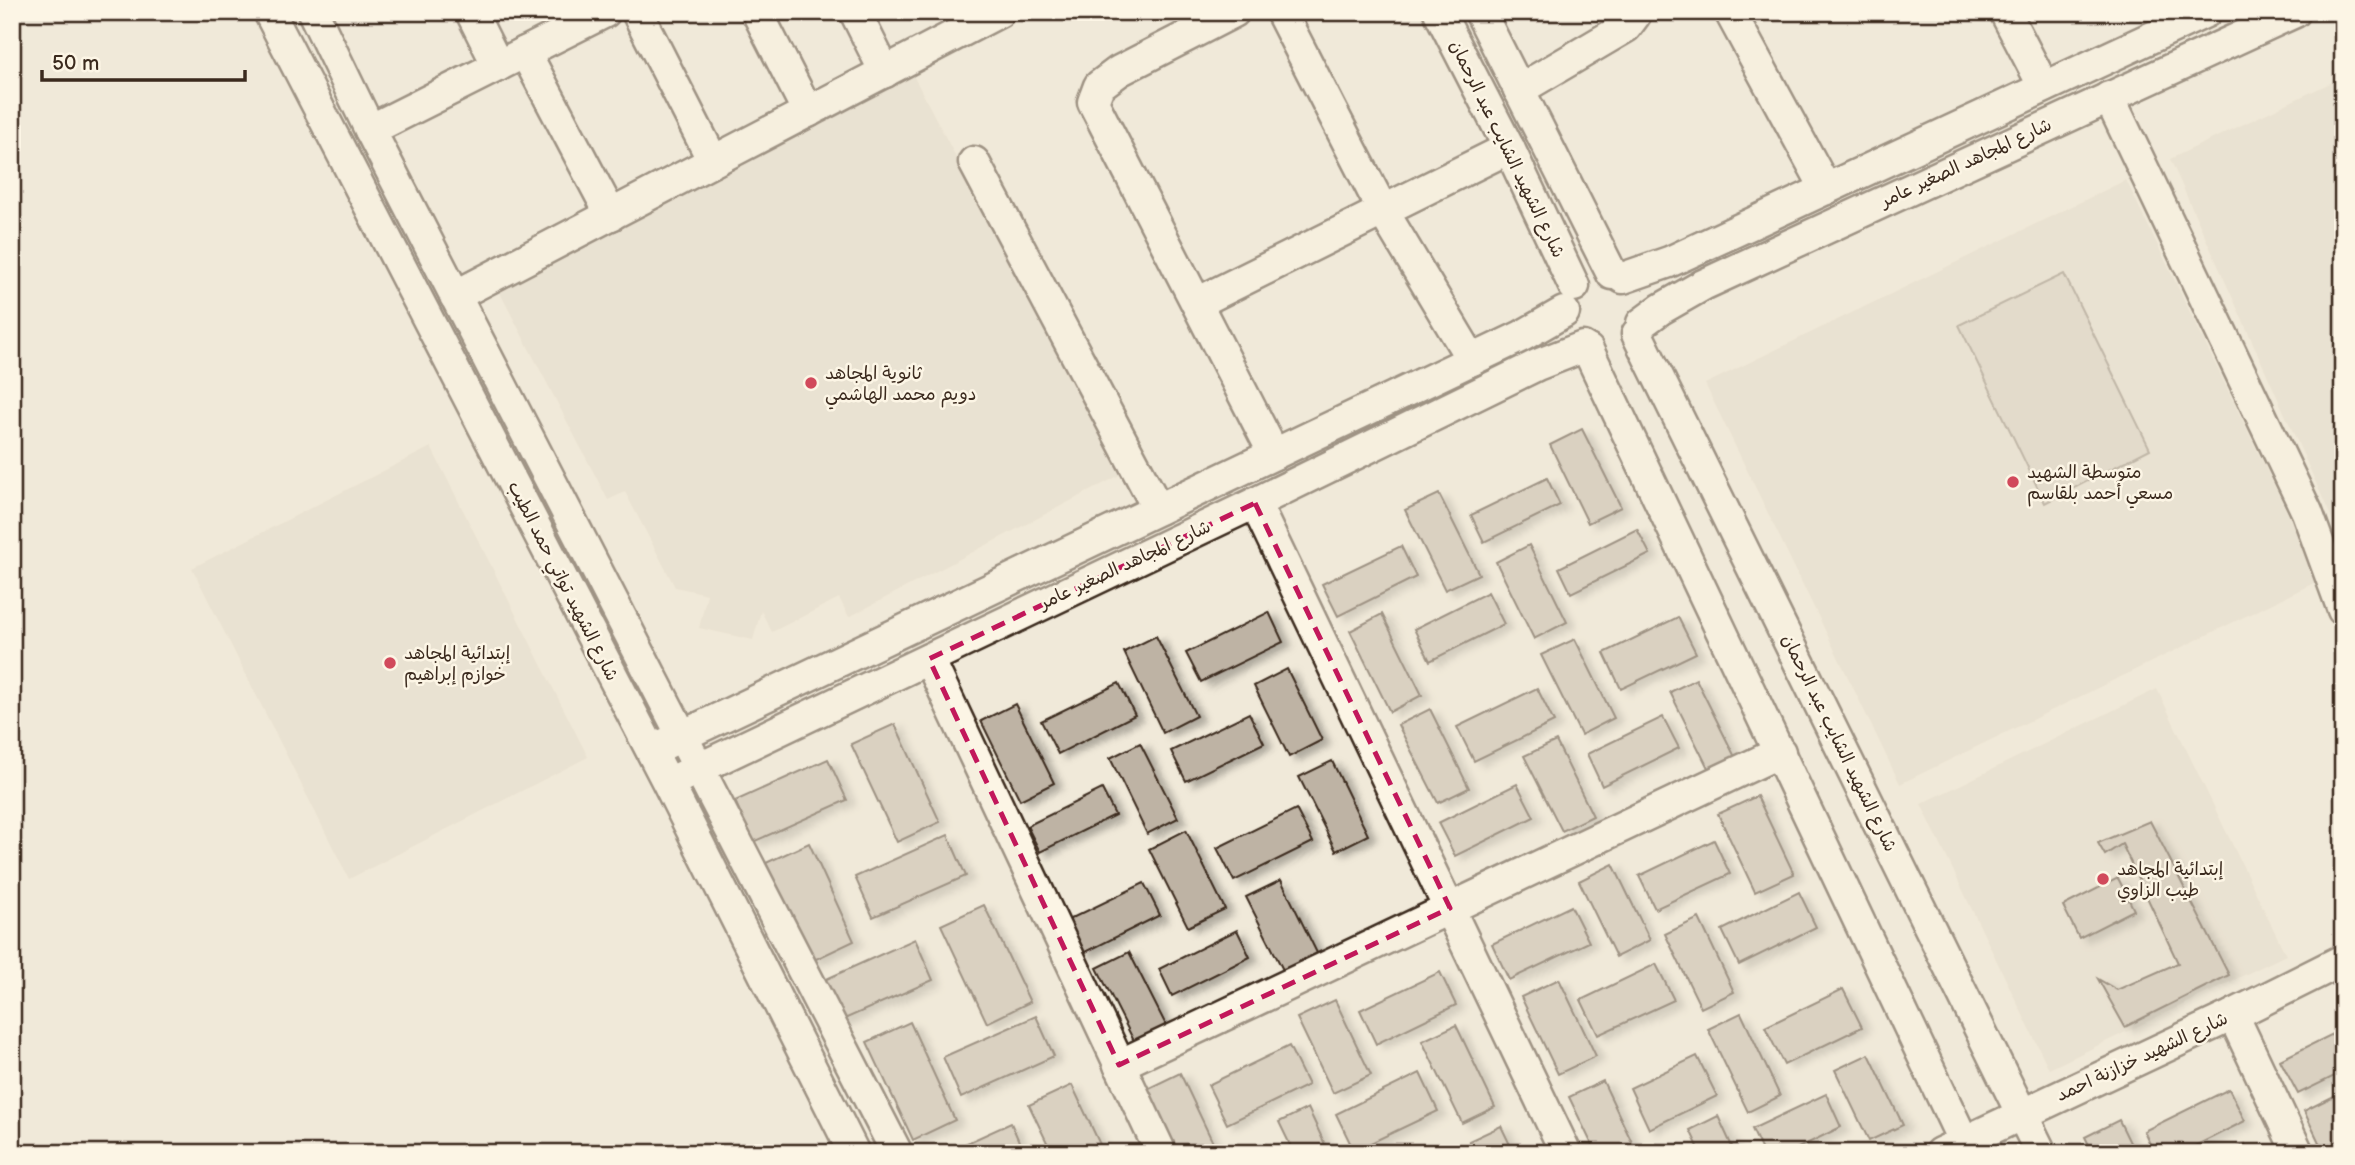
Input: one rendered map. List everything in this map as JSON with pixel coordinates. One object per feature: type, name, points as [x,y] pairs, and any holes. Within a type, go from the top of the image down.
[{"type":"street","name":"شارع الشهيد تواتي حمد الطيب","points":[[269,12],[668,783],[854,1153]]},
{"type":"street","name":"شارع الشهيد تواتي حمد الطيب","points":[[313,12],[370,130],[897,1153]]},
{"type":"street","points":[[471,12],[498,66]]},
{"type":"street","points":[[637,12],[713,161]]},
{"type":"street","points":[[757,12],[808,112]]},
{"type":"street","points":[[855,12],[885,72]]},
{"type":"street","points":[[456,296],[999,12]]},
{"type":"street","points":[[1234,12],[1119,71],[1099,86],[1093,102],[1274,454]]},
{"type":"street","points":[[1280,12],[1383,211],[1472,360]]},
{"type":"street","name":"شارع الشهيد الشايب عبد الرحمان","points":[[1438,12],[1509,148],[1569,299]]},
{"type":"street","name":"شارع الشهيد الشايب عبد الرحمان","points":[[1480,12],[1617,276]]},
{"type":"street","points":[[1519,90],[1626,27],[1635,15],[1634,12]]},
{"type":"street","points":[[1730,12],[1826,189]]},
{"type":"street","points":[[2004,12],[2044,87]]},
{"type":"street","name":"شارع المجاهد الصغير عامر","points":[[1617,276],[1669,262],[1826,189],[2044,87],[2163,21],[2206,12]]},
{"type":"street","name":"شارع المجاهد الصغير عامر","points":[[1640,329],[1671,302],[1703,285],[2295,12]]},
{"type":"street","points":[[370,130],[597,14]]},
{"type":"street","points":[[525,52],[611,215]]},
{"type":"street","points":[[2109,97],[2307,512],[2343,610]]},
{"type":"street","points":[[1197,303],[1509,148]]},
{"type":"street","points":[[974,162],[1158,509]]},
{"type":"street","points":[[1598,273],[1617,276],[1633,286],[1641,298],[1643,310],[1640,329],[1630,342],[1610,352],[1586,348],[1572,338],[1566,326],[1569,299],[1585,278],[1598,273]]},
{"type":"street","name":"شارع المجاهد الصغير عامر","points":[[651,750],[1522,336],[1569,299]]},
{"type":"street","name":"شارع الشهيد الشايب عبد الرحمان","points":[[1640,329],[2041,1153]]},
{"type":"street","name":"شارع المجاهد الصغير عامر","points":[[668,783],[1526,371],[1586,348]]},
{"type":"street","points":[[1586,348],[1780,752],[1958,1149]]},
{"type":"street","points":[[1255,503],[1566,1153]]},
{"type":"street","points":[[929,659],[1161,1153]]},
{"type":"street","points":[[1119,1065],[1780,752]]},
{"type":"street","name":"شارع الشهيد خزازنة احمد","points":[[1958,1149],[2021,1114],[2343,960]]},
{"type":"street","points":[[2232,1015],[2298,1153]]},
{"type":"highlighted area","points":[[1255,503],[1450,908],[1119,1065],[929,659]]},
{"type":"shaded area","name":"ثانوية المجاهد دويم محمد الهاشمي","points":[[913,75],[1122,474],[849,617],[839,598],[772,632],[761,611],[753,640],[699,628],[707,594],[675,587],[625,492],[608,500],[499,291]]},
{"type":"shaded area","points":[[2343,77],[2343,543],[2170,159]]},
{"type":"shaded area","name":"متوسطة الشهيد مسعي أحمد بلقاسم","points":[[2126,180],[2320,580],[1900,784],[1705,384]]},
{"type":"shaded area","points":[[2064,274],[2150,449],[2045,503],[1959,325]]},
{"type":"shaded area","name":"إبتدائية المجاهد خوازم إبراهيم","points":[[431,447],[588,757],[349,879],[192,568]]},
{"type":"shaded area","name":"إبتدائية المجاهد طيب الزاوي","points":[[2157,689],[2286,955],[2049,1069],[1921,804]]},
{"type":"building","points":[[1582,429],[1621,507],[1588,523],[1550,445]]},
{"type":"building","points":[[1547,478],[1560,505],[1484,542],[1471,515]]},
{"type":"building","points":[[1439,494],[1479,574],[1445,590],[1405,510]]},
{"type":"building","points":[[1637,529],[1650,554],[1571,593],[1559,568]]},
{"type":"building","points":[[1529,545],[1567,622],[1534,639],[1496,562]]},
{"type":"building","points":[[1401,546],[1416,577],[1338,616],[1322,584]]},
{"type":"building","points":[[1488,592],[1504,624],[1430,661],[1414,629]]},
{"type":"building","points":[[1269,612],[1283,642],[1201,682],[1186,653]]},
{"type":"building","points":[[1382,614],[1422,695],[1390,712],[1350,631]]},
{"type":"building","points":[[1678,617],[1696,653],[1621,689],[1604,653]]},
{"type":"building","points":[[1156,636],[1196,716],[1163,733],[1124,652]]},
{"type":"building","points":[[1575,639],[1614,718],[1581,735],[1541,655]]},
{"type":"building","points":[[1287,669],[1322,740],[1289,757],[1254,686]]},
{"type":"building","points":[[1696,679],[1735,757],[1709,770],[1670,692]]},
{"type":"building","points":[[1119,683],[1135,715],[1058,754],[1041,721]]},
{"type":"building","points":[[1537,688],[1554,722],[1474,761],[1457,727]]},
{"type":"building","points":[[1015,704],[1054,783],[1020,800],[981,721]]},
{"type":"building","points":[[1430,709],[1469,788],[1438,803],[1398,725]]},
{"type":"building","points":[[1249,713],[1264,743],[1186,781],[1171,751]]},
{"type":"building","points":[[1663,717],[1679,748],[1602,786],[1587,754]]},
{"type":"building","points":[[895,724],[940,822],[897,842],[851,744]]},
{"type":"building","points":[[1556,741],[1593,816],[1562,831],[1524,756]]},
{"type":"building","points":[[1140,743],[1178,818],[1147,834],[1110,758]]},
{"type":"building","points":[[828,759],[847,800],[753,842],[735,801]]},
{"type":"building","points":[[1332,761],[1368,835],[1336,851],[1299,777]]},
{"type":"building","points":[[1517,784],[1534,817],[1455,856],[1438,823]]},
{"type":"building","points":[[1102,789],[1115,815],[1040,852],[1027,826]]},
{"type":"building","points":[[1757,796],[1794,874],[1755,892],[1718,814]]},
{"type":"building","points":[[1296,809],[1313,842],[1234,881],[1217,848]]},
{"type":"building","points":[[2150,821],[2229,975],[2125,1027],[2098,979],[2117,990],[2178,963],[2122,844],[2105,855],[2098,843]]},
{"type":"building","points":[[1186,830],[1225,909],[1188,927],[1149,849]]},
{"type":"building","points":[[948,835],[966,876],[873,917],[855,877]]},
{"type":"building","points":[[1714,840],[1730,874],[1655,909],[1639,876]]},
{"type":"building","points":[[809,843],[854,941],[812,961],[766,863]]},
{"type":"building","points":[[1613,864],[1650,940],[1616,957],[1579,881]]},
{"type":"building","points":[[2118,878],[2134,910],[2079,938],[2063,906]]},
{"type":"building","points":[[1281,880],[1319,957],[1285,974],[1246,897]]},
{"type":"building","points":[[1144,883],[1160,915],[1084,953],[1068,920]]},
{"type":"building","points":[[1799,892],[1816,927],[1739,965],[1722,930]]},
{"type":"building","points":[[984,905],[1030,1002],[987,1023],[941,925]]},
{"type":"building","points":[[1571,906],[1589,942],[1509,980],[1492,944]]},
{"type":"building","points":[[1699,918],[1734,992],[1701,1008],[1665,934]]},
{"type":"building","points":[[1237,930],[1250,957],[1172,996],[1159,969]]},
{"type":"building","points":[[915,939],[933,980],[840,1021],[822,981]]},
{"type":"building","points":[[1129,952],[1169,1031],[1137,1047],[1097,968]]},
{"type":"building","points":[[1656,964],[1674,1000],[1598,1035],[1581,1000]]},
{"type":"building","points":[[1440,972],[1456,1005],[1376,1044],[1360,1010]]},
{"type":"building","points":[[1559,979],[1596,1056],[1558,1074],[1521,997]]},
{"type":"building","points":[[1843,989],[1862,1027],[1784,1065],[1765,1027]]},
{"type":"building","points":[[1335,1000],[1371,1075],[1333,1093],[1297,1018]]},
{"type":"building","points":[[1741,1013],[1780,1096],[1748,1112],[1708,1029]]},
{"type":"building","points":[[1036,1016],[1054,1056],[961,1098],[943,1057]]},
{"type":"building","points":[[910,1022],[955,1120],[913,1140],[867,1042]]},
{"type":"building","points":[[1456,1025],[1495,1107],[1462,1123],[1422,1041]]},
{"type":"building","points":[[2343,1029],[2343,1072],[2298,1094],[2280,1060]]},
{"type":"building","points":[[1289,1046],[1308,1085],[1227,1124],[1208,1085]]},
{"type":"building","points":[[1869,1054],[1903,1125],[1869,1141],[1835,1070]]},
{"type":"building","points":[[1697,1056],[1717,1096],[1649,1129],[1630,1088]]},
{"type":"building","points":[[1180,1073],[1216,1149],[1209,1153],[1175,1153],[1145,1090]]},
{"type":"building","points":[[1420,1073],[1438,1111],[1354,1151],[1336,1114]]},
{"type":"building","points":[[1603,1081],[1637,1153],[1596,1153],[1569,1097]]},
{"type":"building","points":[[1072,1085],[1104,1153],[1052,1153],[1029,1105]]},
{"type":"building","points":[[2229,1089],[2245,1121],[2181,1153],[2154,1153],[2144,1131]]},
{"type":"building","points":[[2340,1093],[2343,1098],[2343,1153],[2324,1153],[2304,1111]]},
{"type":"building","points":[[1826,1094],[1841,1127],[1788,1153],[1763,1153],[1752,1129]]},
{"type":"building","points":[[1308,1108],[1329,1153],[1294,1153],[1279,1122]]},
{"type":"building","points":[[1718,1116],[1735,1153],[1701,1153],[1690,1130]]},
{"type":"building","points":[[2119,1120],[2135,1153],[2093,1153],[2085,1137]]},
{"type":"building","points":[[1011,1123],[1024,1153],[945,1153]]},
{"type":"building","points":[[1501,1126],[1514,1153],[1475,1153],[1469,1141]]},
{"type":"building","points":[[2245,1144],[2249,1153],[2228,1153]]},
{"type":"building","points":[[1268,1147],[1271,1153],[1255,1153]]},
{"type":"place","name":"ثانوية المجاهد دويم محمد الهاشمي","points":[[811,383]]},
{"type":"place","name":"متوسطة الشهيد مسعي أحمد بلقاسم","points":[[2013,482]]},
{"type":"place","name":"إبتدائية المجاهد خوازم إبراهيم","points":[[390,663]]},
{"type":"place","name":"إبتدائية المجاهد طيب الزاوي","points":[[2103,879]]}]
